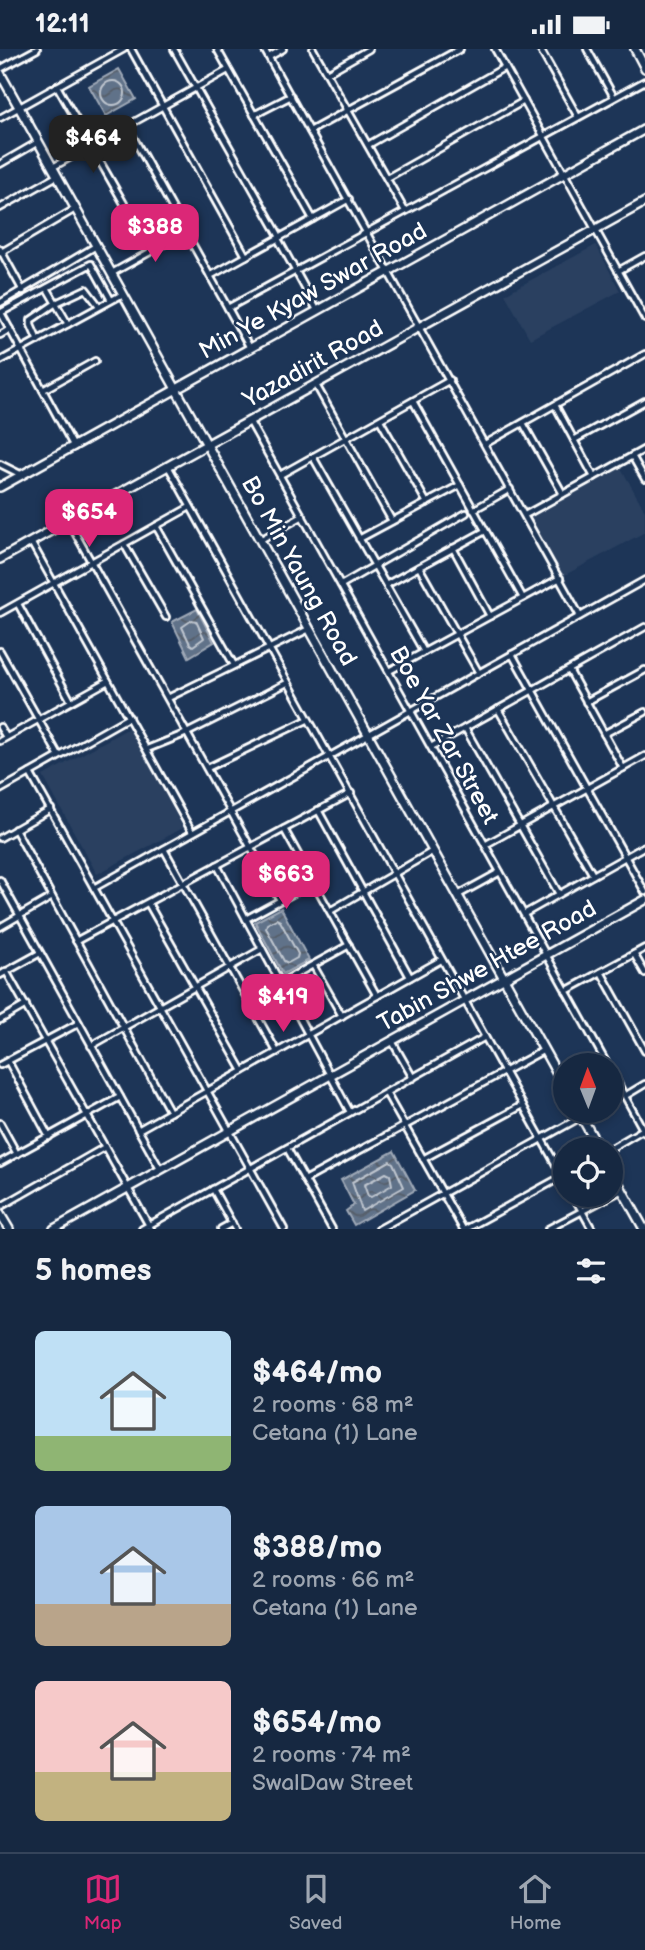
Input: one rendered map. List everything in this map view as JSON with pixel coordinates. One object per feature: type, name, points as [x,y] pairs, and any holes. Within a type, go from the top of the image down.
[{"type":"street","points":[[0,71],[37,49]]},
{"type":"street","points":[[0,118],[124,49]]},
{"type":"street","points":[[131,49],[246,257]]},
{"type":"street","points":[[174,49],[317,310]]},
{"type":"street","points":[[217,49],[313,219]]},
{"type":"street","points":[[264,49],[580,616]]},
{"type":"street","points":[[269,57],[283,49]]},
{"type":"street","points":[[313,49],[405,211]]},
{"type":"street","points":[[327,73],[369,49]]},
{"type":"street","points":[[310,131],[460,49]]},
{"type":"street","points":[[495,49],[645,319]]},
{"type":"street","points":[[540,49],[578,117]]},
{"type":"street","points":[[587,49],[614,97]]},
{"type":"street","points":[[635,49],[645,68]]},
{"type":"street","points":[[368,145],[505,67]]},
{"type":"street","points":[[52,167],[229,70]]},
{"type":"street","name":"Bo Min Yaung Road","points":[[0,71],[553,1067]]},
{"type":"street","points":[[228,308],[645,81]]},
{"type":"street","points":[[57,86],[151,251]]},
{"type":"street","points":[[254,115],[291,96]]},
{"type":"street","points":[[387,178],[524,101]]},
{"type":"street","points":[[127,126],[250,348]]},
{"type":"street","name":"Min Ye Kyaw Swar Road","points":[[0,487],[74,447],[179,396],[250,348],[645,129]]},
{"type":"street","points":[[0,164],[38,142]]},
{"type":"street","points":[[0,208],[57,176]]},
{"type":"street","points":[[210,276],[349,199]]},
{"type":"street","name":"Yazadirit Road","points":[[0,559],[168,466],[203,440],[250,421],[645,202]]},
{"type":"street","points":[[23,291],[1,251],[75,209]]},
{"type":"street","points":[[111,273],[186,232]]},
{"type":"street","points":[[0,303],[96,246]]},
{"type":"street","points":[[618,271],[645,256]]},
{"type":"street","points":[[74,447],[0,313],[91,264],[111,300]]},
{"type":"street","points":[[47,288],[68,324]]},
{"type":"street","points":[[38,341],[30,325],[31,320],[56,303],[86,289],[99,306]]},
{"type":"street","points":[[0,361],[122,294]]},
{"type":"street","points":[[0,335],[10,329]]},
{"type":"street","points":[[485,444],[645,354]]},
{"type":"street","points":[[43,390],[95,361]]},
{"type":"street","points":[[280,475],[450,380]]},
{"type":"street","points":[[315,384],[392,521]]},
{"type":"street","points":[[413,401],[523,598]]},
{"type":"street","points":[[574,440],[645,401]]},
{"type":"street","points":[[555,405],[594,477]]},
{"type":"street","points":[[380,420],[427,503]]},
{"type":"street","name":"Boe Yar Zar Street","points":[[250,421],[601,1053]]},
{"type":"street","points":[[523,423],[563,494]]},
{"type":"street","points":[[524,515],[645,449]]},
{"type":"street","points":[[632,456],[645,479]]},
{"type":"street","points":[[313,457],[424,652]]},
{"type":"street","points":[[0,464],[23,475]]},
{"type":"street","points":[[168,466],[553,1159]]},
{"type":"street","points":[[359,539],[460,485]]},
{"type":"street","points":[[473,510],[510,489]]},
{"type":"street","points":[[0,613],[190,507]]},
{"type":"street","points":[[341,585],[466,513]]},
{"type":"street","points":[[260,540],[303,516]]},
{"type":"street","points":[[69,521],[280,900]]},
{"type":"street","points":[[156,526],[234,665]]},
{"type":"street","points":[[386,585],[485,531]]},
{"type":"street","points":[[32,542],[192,832]]},
{"type":"street","points":[[124,544],[166,617]]},
{"type":"street","points":[[453,548],[491,616]]},
{"type":"street","points":[[419,567],[479,673]]},
{"type":"street","points":[[389,671],[560,578]]},
{"type":"street","points":[[94,888],[645,580]]},
{"type":"street","points":[[18,604],[71,701]]},
{"type":"street","points":[[431,747],[645,627]]},
{"type":"street","points":[[168,698],[310,628]]},
{"type":"street","points":[[0,651],[59,756]]},
{"type":"street","points":[[512,654],[645,891]]},
{"type":"street","points":[[569,670],[623,768]]},
{"type":"street","points":[[586,702],[645,670]]},
{"type":"street","points":[[0,740],[108,681]]},
{"type":"street","points":[[147,749],[187,733],[287,683]]},
{"type":"street","points":[[498,709],[593,875]]},
{"type":"street","points":[[604,734],[645,712]]},
{"type":"street","points":[[0,790],[129,717]]},
{"type":"street","points":[[207,768],[307,720]]},
{"type":"street","points":[[0,727],[6,737]]},
{"type":"street","points":[[465,728],[559,894]]},
{"type":"street","points":[[485,845],[645,756]]},
{"type":"street","points":[[30,773],[284,1229]]},
{"type":"street","points":[[76,941],[351,793]]},
{"type":"street","points":[[0,838],[51,809]]},
{"type":"street","points":[[318,810],[410,977]]},
{"type":"street","points":[[15,829],[170,1112]]},
{"type":"street","points":[[284,829],[377,996]]},
{"type":"street","points":[[524,914],[645,846]]},
{"type":"street","points":[[164,849],[277,1052]]},
{"type":"street","points":[[330,911],[433,851]]},
{"type":"street","points":[[217,865],[350,1112]]},
{"type":"street","points":[[457,896],[500,872]]},
{"type":"street","points":[[0,882],[160,1169]]},
{"type":"street","points":[[246,919],[314,882]]},
{"type":"street","points":[[0,927],[52,897]]},
{"type":"street","name":"Tabin Shwe Htee Road","points":[[54,1229],[645,900]]},
{"type":"street","points":[[148,902],[243,1071]]},
{"type":"street","points":[[280,983],[349,945]]},
{"type":"street","points":[[566,991],[645,948]]},
{"type":"street","points":[[91,1046],[262,949]]},
{"type":"street","points":[[0,975],[40,953]]},
{"type":"street","points":[[634,954],[645,973]]},
{"type":"street","points":[[138,1130],[441,960]]},
{"type":"street","points":[[313,965],[342,1016]]},
{"type":"street","points":[[6,971],[150,1227]]},
{"type":"street","points":[[601,972],[645,1051]]},
{"type":"street","points":[[0,1020],[26,1006]]},
{"type":"street","points":[[0,1065],[79,1023]]},
{"type":"street","points":[[142,1229],[150,1227],[485,1037]]},
{"type":"street","points":[[392,1041],[413,1077]]},
{"type":"street","points":[[305,1180],[544,1051]]},
{"type":"street","points":[[8,1061],[49,1137]]},
{"type":"street","points":[[625,1096],[645,1084]]},
{"type":"street","points":[[623,1092],[645,1130],[623,1142]]},
{"type":"street","points":[[386,1093],[465,1229],[553,1185]]},
{"type":"street","points":[[0,1163],[120,1097]]},
{"type":"street","points":[[424,1159],[523,1105]]},
{"type":"street","points":[[0,1123],[17,1154]]},
{"type":"street","points":[[379,1229],[566,1123]]},
{"type":"street","points":[[0,1207],[105,1147]]},
{"type":"street","points":[[287,1148],[332,1229]]},
{"type":"street","points":[[213,1189],[235,1229]]},
{"type":"street","points":[[623,1192],[644,1229]]},
{"type":"street","points":[[580,1207],[592,1229]]},
{"type":"street","points":[[548,1229],[590,1207]]},
{"type":"street","points":[[0,1214],[9,1229]]},
{"type":"street","points":[[221,1229],[232,1223]]},
{"type":"shaded area","points":[[596,245],[620,291],[530,339],[505,294]]},
{"type":"shaded area","points":[[621,468],[645,511],[645,532],[563,576],[531,518]]},
{"type":"shaded area","points":[[129,728],[183,828],[97,874],[43,776]]},
{"type":"water","points":[[119,69],[136,99],[106,116],[89,86]]},
{"type":"water","points":[[197,609],[214,642],[189,657],[172,622]]},
{"type":"water","points":[[281,908],[309,960],[283,974],[255,922]]},
{"type":"water","points":[[394,1151],[415,1190],[354,1225],[346,1211],[354,1205],[341,1180]]}]
